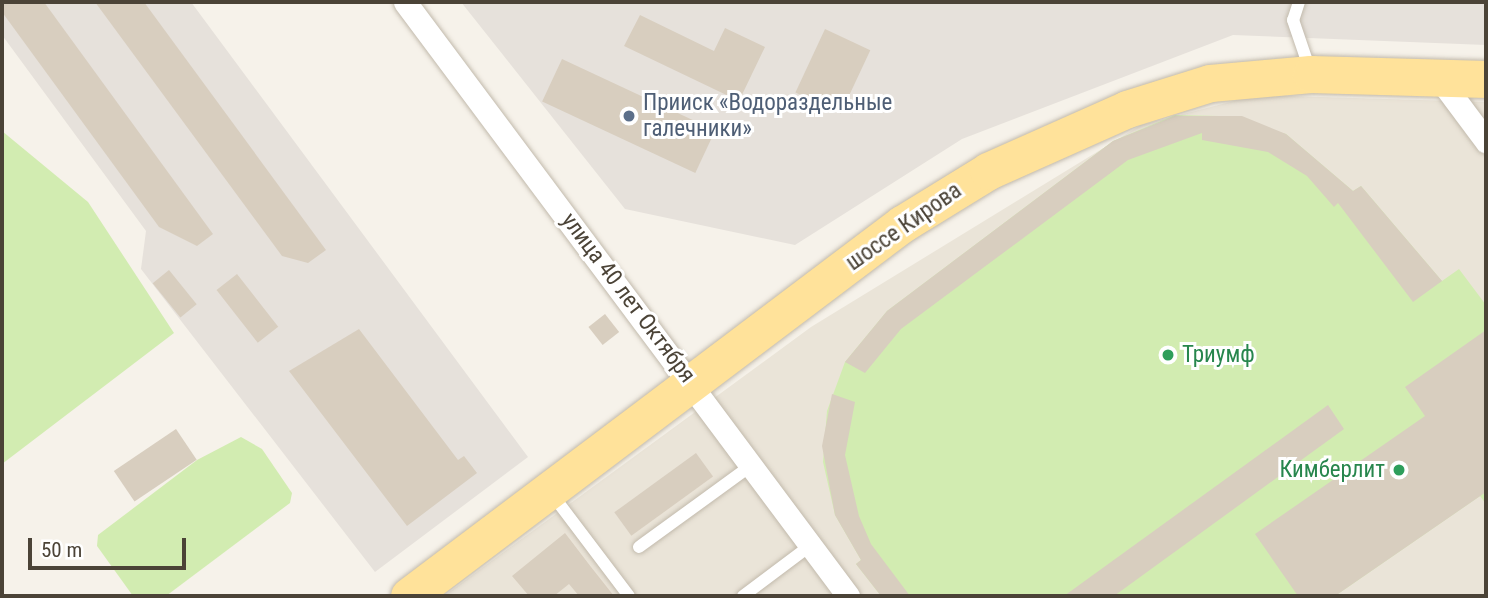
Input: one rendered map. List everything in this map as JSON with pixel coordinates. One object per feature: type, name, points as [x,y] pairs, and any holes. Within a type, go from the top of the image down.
[{"type":"main road","name":"шоссе Кирова","points":[[409,596],[693,385],[902,224],[988,172],[1174,93],[1311,74],[1486,79]]},
{"type":"street","name":"улица 40 лет Октября","points":[[405,2],[848,596]]},
{"type":"street","points":[[1440,78],[1486,141]]},
{"type":"lane","points":[[1299,2],[1293,20],[1311,74]]},
{"type":"lane","points":[[639,547],[752,465]]},
{"type":"lane","points":[[550,492],[629,596]]},
{"type":"lane","points":[[743,596],[811,545]]},
{"type":"shaded area","points":[[2,2],[191,2],[528,457],[375,572],[141,269],[146,231],[2,35]]},
{"type":"shaded area","points":[[461,2],[1486,2],[1486,45],[1233,35],[962,139],[795,245],[625,209]]},
{"type":"shaded area","name":"Триумф","points":[[1257,95],[1486,102],[1486,596],[444,596],[811,327],[1141,125]]},
{"type":"green space","name":"Триумф","points":[[1175,115],[1219,116],[1286,134],[1353,191],[1361,186],[1442,281],[1459,269],[1486,305],[1486,504],[1480,496],[1335,596],[881,596],[856,564],[861,560],[835,515],[823,462],[827,411],[845,362],[887,311],[1113,141]]},
{"type":"green space","points":[[2,131],[88,202],[174,333],[2,464]]},
{"type":"green space","points":[[241,437],[262,449],[292,493],[290,503],[166,596],[133,596],[97,546],[98,535],[197,460]]},
{"type":"building","points":[[2,2],[44,2],[213,234],[197,246],[159,227],[2,12]]},
{"type":"building","points":[[95,2],[144,2],[326,250],[308,263],[282,256]]},
{"type":"building","points":[[640,15],[714,51],[725,28],[765,47],[739,101],[624,46]]},
{"type":"building","points":[[825,29],[870,50],[841,114],[795,92]]},
{"type":"building","name":"Прииск «Водораздельные галечники»","points":[[562,59],[715,130],[695,173],[542,102]]},
{"type":"building","points":[[1175,116],[1242,116],[1286,134],[1353,191],[1361,186],[1442,281],[1413,302],[1338,203],[1334,207],[1307,176],[1268,152],[1202,140],[1202,133],[1128,160],[901,329],[865,373],[845,362],[887,311],[1113,141]]},
{"type":"building","points":[[169,270],[197,304],[180,317],[153,283]]},
{"type":"building","points":[[237,274],[278,327],[258,343],[217,290]]},
{"type":"building","points":[[605,314],[619,332],[603,345],[588,327]]},
{"type":"building","points":[[359,329],[458,460],[464,456],[477,473],[407,526],[289,371]]},
{"type":"building","points":[[1486,330],[1486,492],[1335,596],[1298,596],[1255,534],[1425,416],[1405,387]]},
{"type":"building","points":[[832,394],[855,402],[845,455],[859,516],[871,544],[910,596],[881,596],[856,564],[861,560],[835,515],[822,446]]},
{"type":"building","points":[[1328,405],[1344,429],[1114,596],[1064,596]]},
{"type":"building","points":[[176,429],[197,460],[135,502],[114,471]]},
{"type":"building","points":[[696,453],[713,476],[631,536],[614,512]]},
{"type":"building","points":[[565,533],[614,596],[579,596],[569,584],[554,596],[529,596],[512,576]]},
{"type":"place","name":"Прииск «Водораздельные галечники»","points":[[629,116]]},
{"type":"place","name":"Триумф","points":[[1168,355]]},
{"type":"place","name":"Кимберлит","points":[[1399,470]]}]
